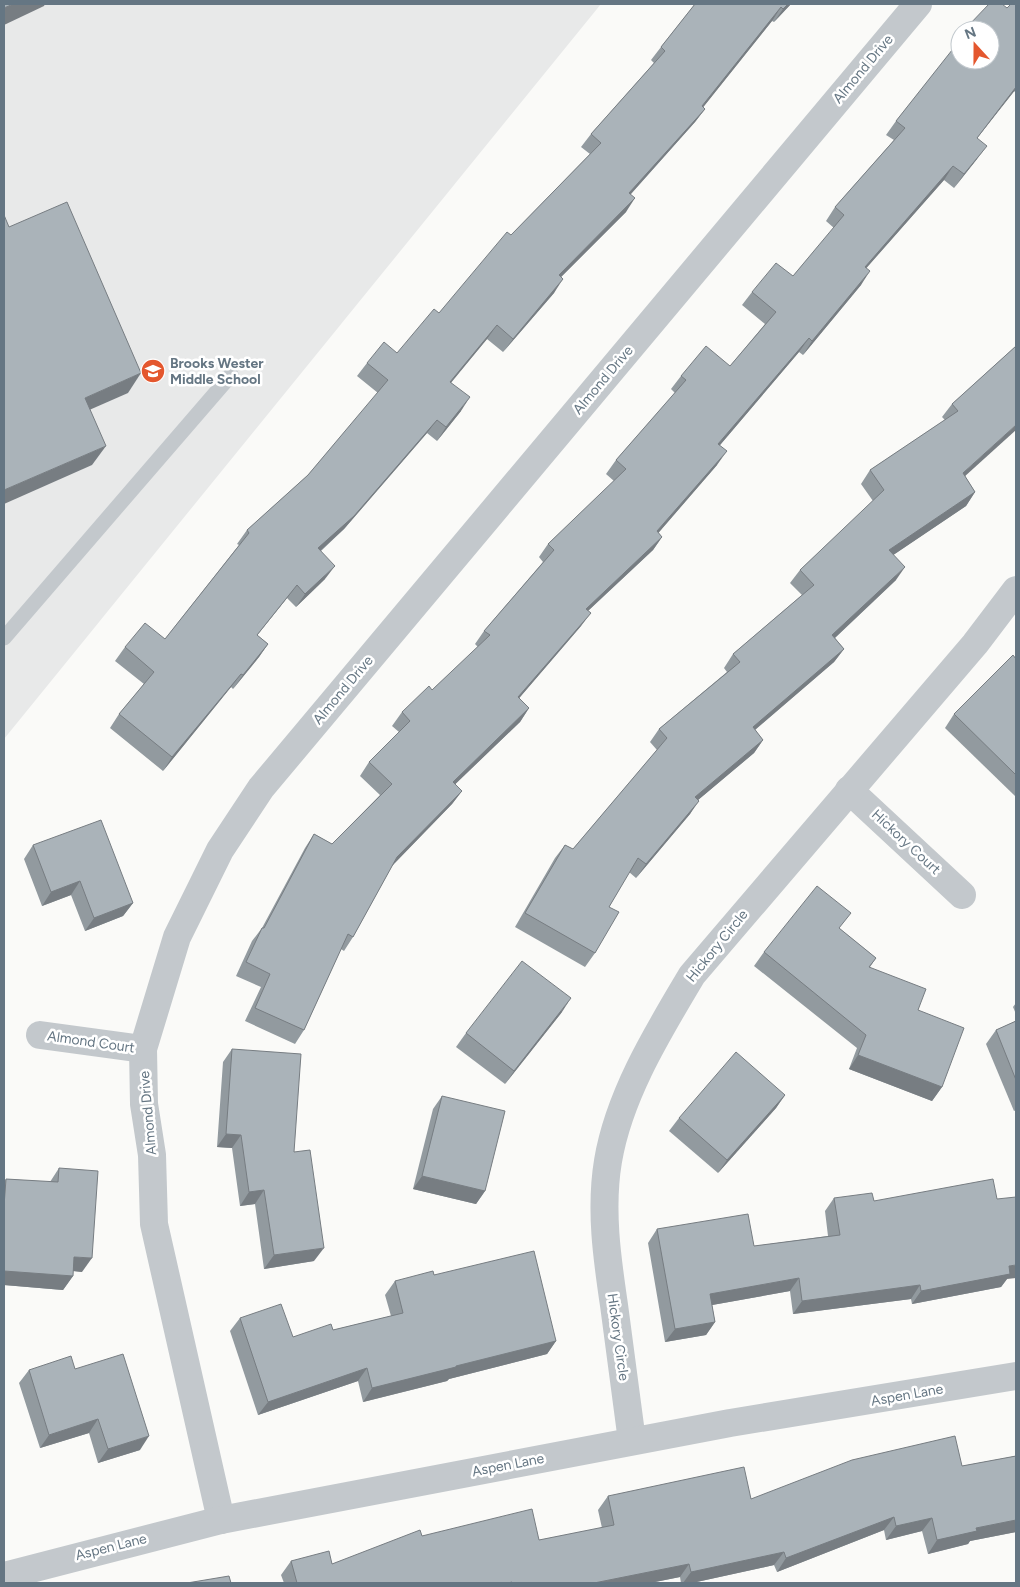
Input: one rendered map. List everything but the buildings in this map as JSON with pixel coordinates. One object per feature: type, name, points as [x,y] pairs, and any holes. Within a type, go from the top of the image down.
[{"type":"street","name":"Almond Drive","points":[[221,1520],[154,1224],[152,1155],[144,1104],[143,1049],[177,937],[220,850],[261,788],[918,4]]},
{"type":"street","name":"Hickory Circle","points":[[632,1441],[608,1261],[604,1204],[608,1161],[622,1110],[656,1036],[692,975],[976,644],[1016,590]]},
{"type":"street","name":"Hickory Court","points":[[849,790],[962,895]]},
{"type":"street","name":"Almond Court","points":[[40,1034],[143,1049]]},
{"type":"street","name":"Aspen Lane","points":[[4,1576],[221,1520],[632,1441],[1016,1376]]},
{"type":"lane","points":[[4,638],[231,375]]},
{"type":"shaded area","name":"Brooks Wester Middle School","points":[[4,4],[601,4],[4,739]]},
{"type":"place","name":"Brooks Wester Middle School","points":[[153,371]]}]
